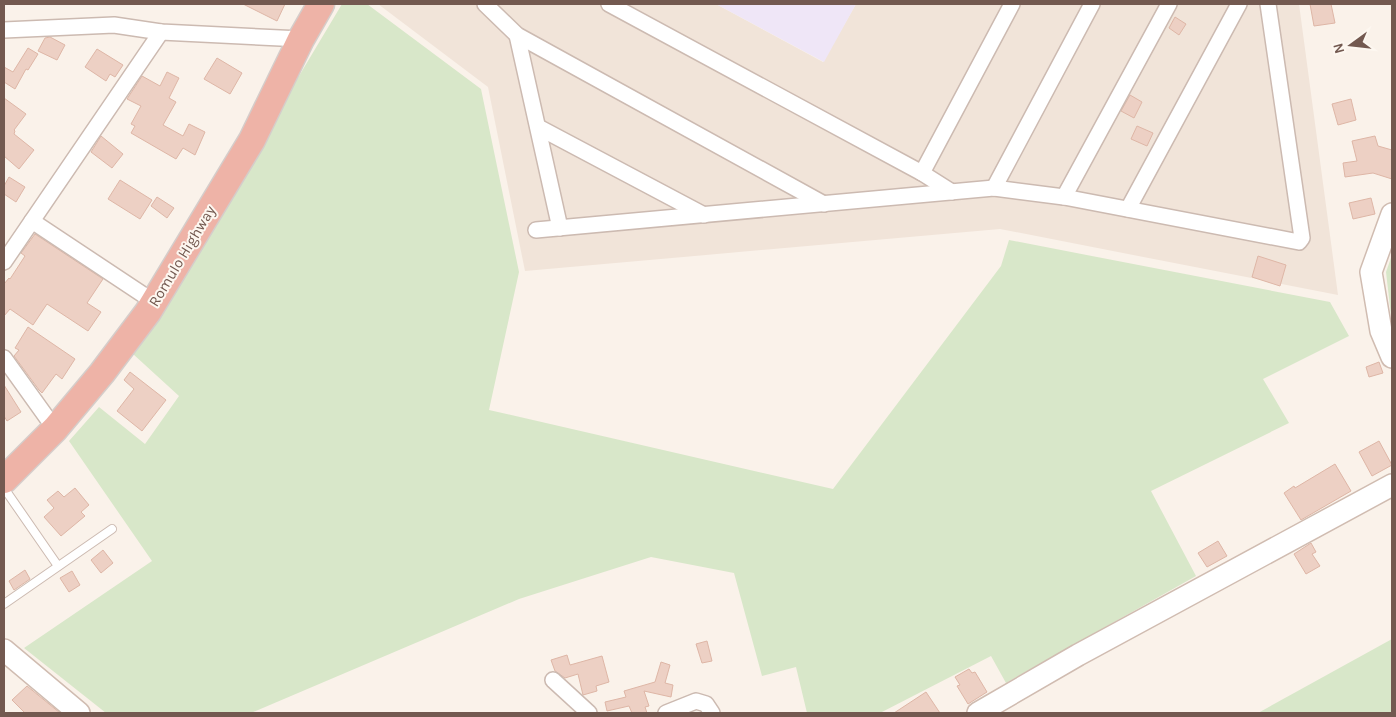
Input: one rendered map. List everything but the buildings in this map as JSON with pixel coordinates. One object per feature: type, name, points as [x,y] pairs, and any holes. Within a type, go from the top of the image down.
[{"type":"highway","name":"Romulo Highway","points":[[4,480],[55,429],[118,353],[154,302],[252,140],[301,39],[321,4]]},
{"type":"street","points":[[485,4],[517,35],[824,204]]},
{"type":"street","points":[[610,4],[922,173],[952,192]]},
{"type":"street","points":[[922,173],[1012,4]]},
{"type":"street","points":[[994,188],[1092,4]]},
{"type":"street","points":[[1064,197],[1169,4]]},
{"type":"street","points":[[1128,209],[1240,4]]},
{"type":"street","points":[[536,230],[994,188],[1064,197],[1299,242],[1302,238],[1268,4]]},
{"type":"street","points":[[4,30],[114,25],[161,32],[301,39]]},
{"type":"street","points":[[4,262],[161,32]]},
{"type":"street","points":[[517,35],[560,228]]},
{"type":"street","points":[[538,127],[704,215]]},
{"type":"street","points":[[1392,214],[1371,272],[1380,331],[1392,357]]},
{"type":"street","points":[[32,221],[154,302]]},
{"type":"street","points":[[4,358],[55,429]]},
{"type":"street","points":[[978,713],[1078,655],[1392,485]]},
{"type":"street","points":[[4,650],[73,712]]},
{"type":"street","points":[[553,680],[589,713]]},
{"type":"street","points":[[666,713],[696,701],[706,704],[712,713]]},
{"type":"lane","points":[[4,488],[58,566]]},
{"type":"lane","points":[[4,604],[112,529]]},
{"type":"shaded area","points":[[378,4],[716,4],[823,62],[856,4],[1299,4],[1338,295],[1000,229],[525,271],[488,87]]},
{"type":"shaded area","points":[[716,4],[856,4],[824,62]]},
{"type":"green space","points":[[342,4],[367,4],[481,89],[519,272],[489,410],[833,489],[1001,266],[1009,240],[1330,302],[1349,336],[1263,379],[1289,423],[1151,491],[1196,576],[1006,683],[991,656],[880,713],[807,713],[796,667],[762,676],[734,573],[651,557],[519,599],[251,713],[106,713],[24,648],[152,561],[69,441],[99,407],[145,444],[179,396],[133,354]]},
{"type":"green space","points":[[1392,255],[1392,324],[1386,272]]},
{"type":"green space","points":[[1392,639],[1392,713],[1258,713]]}]
